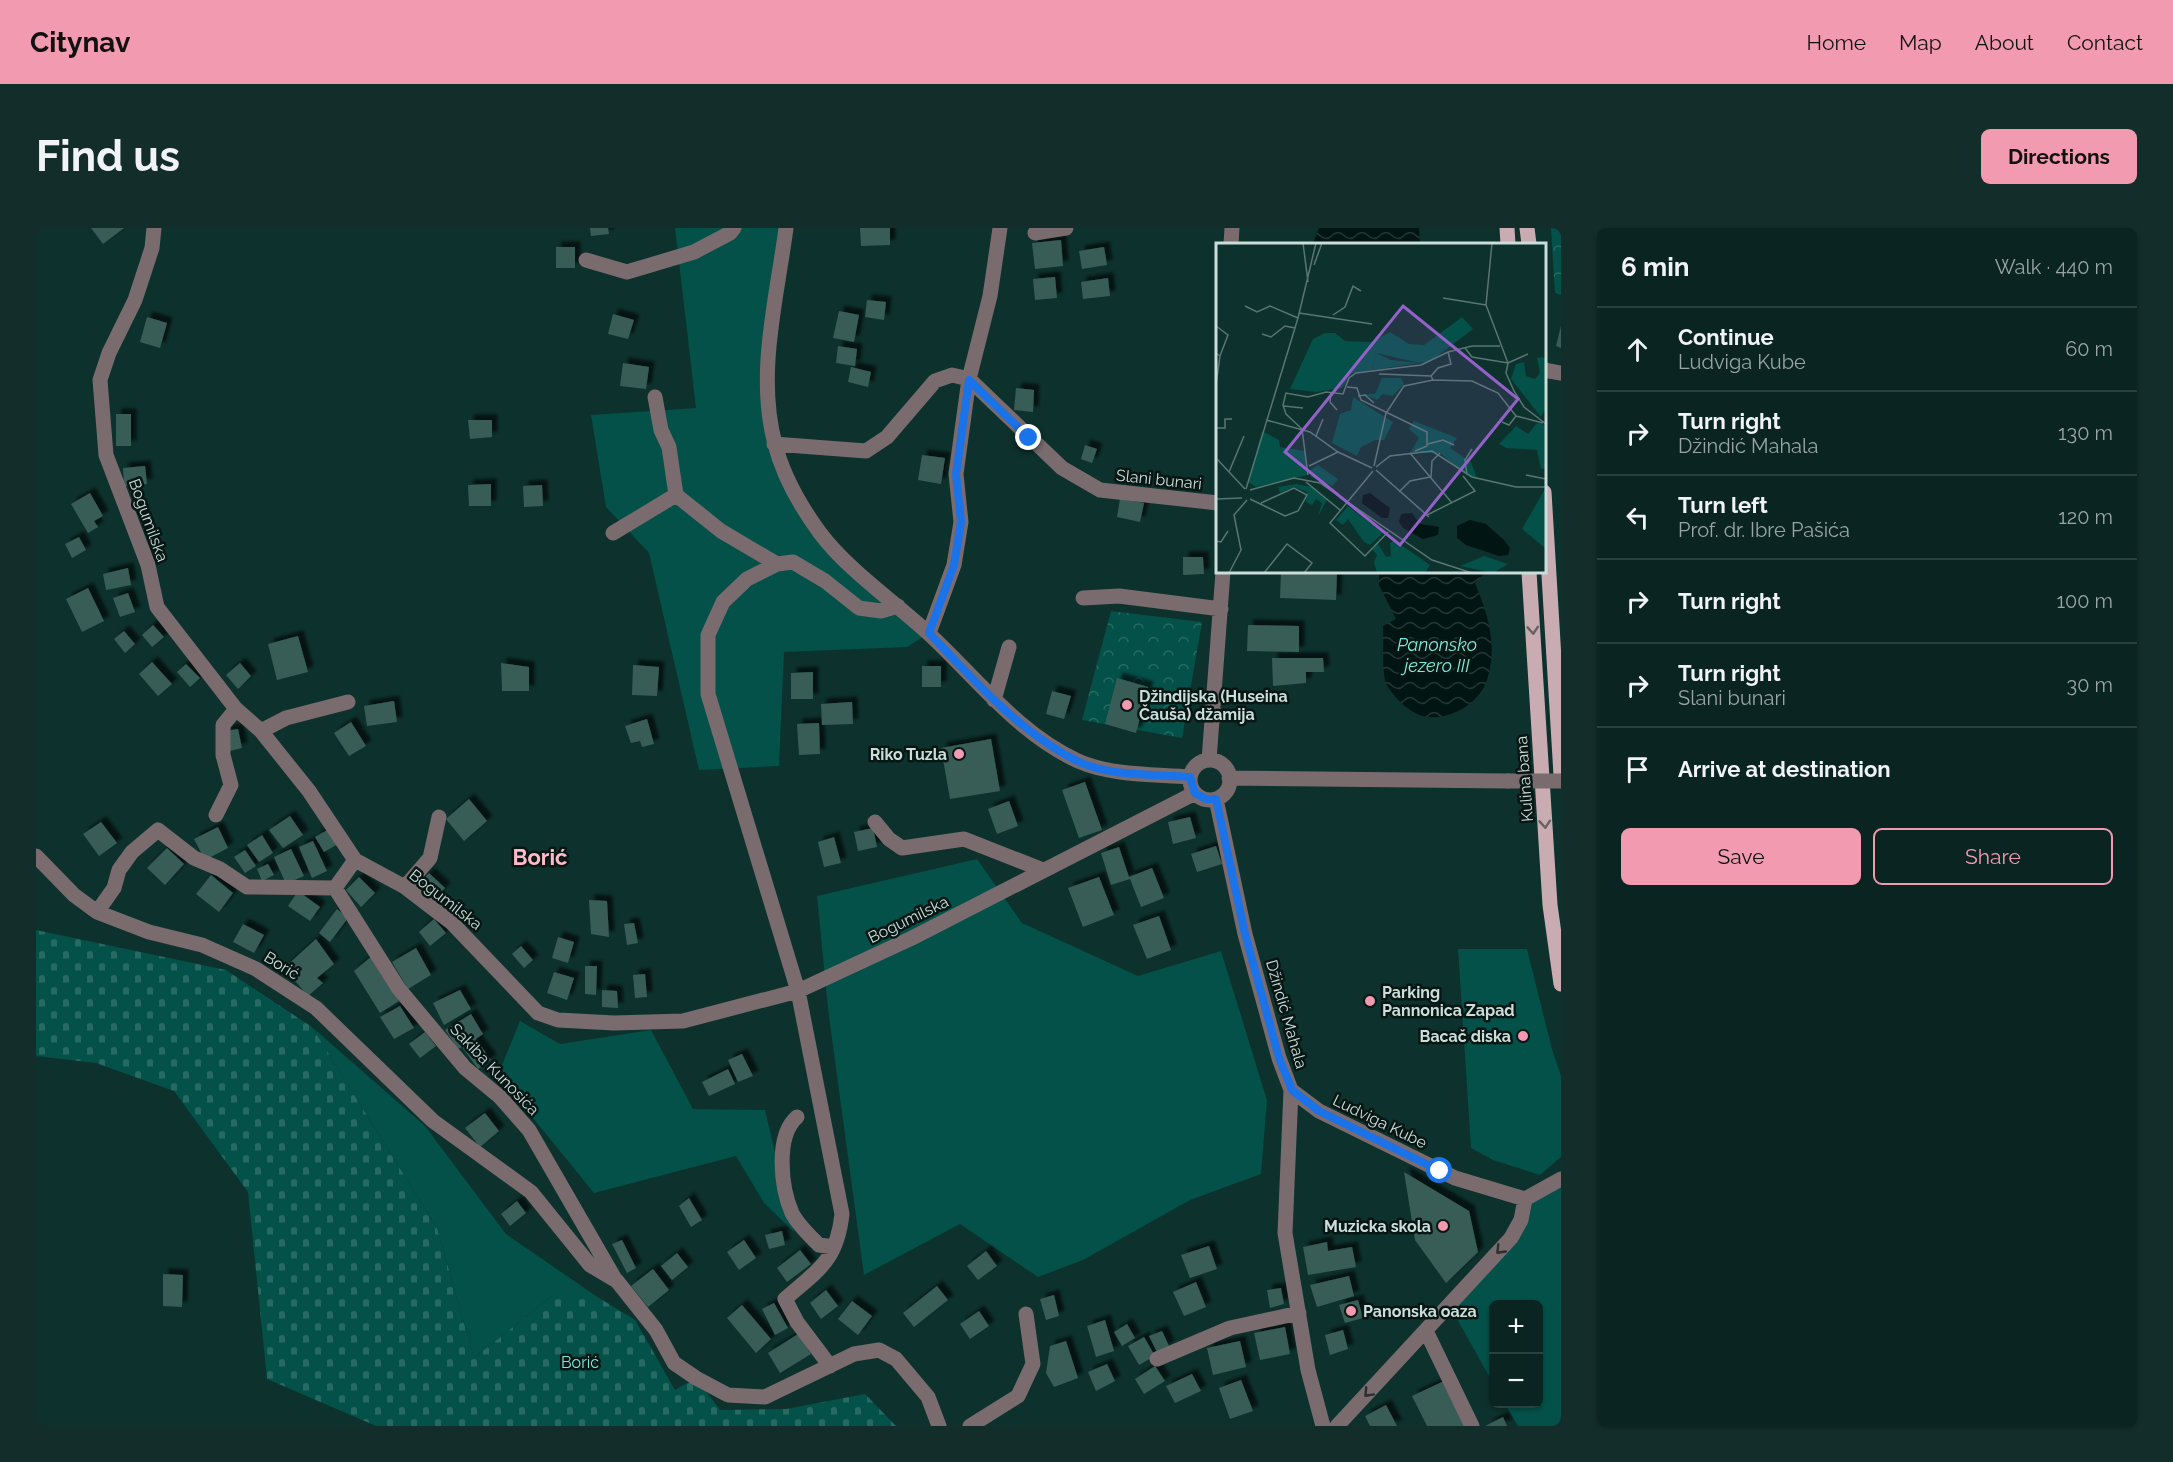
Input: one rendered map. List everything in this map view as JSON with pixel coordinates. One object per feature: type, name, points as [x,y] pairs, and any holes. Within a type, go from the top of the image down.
[{"type":"main road","points":[[1507,228],[1508,243]]},
{"type":"main road","points":[[1527,228],[1529,243]]},
{"type":"main road","points":[[1546,510],[1561,775]]},
{"type":"main road","name":"Kulina bana","points":[[1529,573],[1550,905],[1561,984]]},
{"type":"street","name":"Bogumilska","points":[[154,228],[152,248],[135,300],[109,352],[100,380],[106,454],[148,565],[157,607],[236,709],[261,731],[309,791],[355,861],[405,887],[452,923],[538,1012],[558,1020],[614,1023],[683,1021],[798,991],[912,938],[1195,793]]},
{"type":"street","points":[[586,260],[627,272],[694,252],[730,233],[734,228]]},
{"type":"street","points":[[786,228],[770,334],[768,400],[774,444],[800,502],[822,535],[929,633],[994,700],[1019,721],[1078,761],[1117,771],[1190,777]]},
{"type":"street","points":[[929,633],[954,565],[961,522],[956,474],[969,380],[990,296],[1000,228]]},
{"type":"street","points":[[1035,233],[1066,228]]},
{"type":"street","points":[[1231,243],[1232,228]]},
{"type":"street","points":[[1546,370],[1561,373]]},
{"type":"street","points":[[774,444],[866,451],[887,436],[935,381],[952,375],[969,380]]},
{"type":"street","name":"Slani bunari","points":[[969,380],[1062,468],[1100,490],[1216,504]]},
{"type":"street","points":[[655,397],[661,430],[669,447],[676,495],[721,531],[777,564]]},
{"type":"street","points":[[613,533],[676,495]]},
{"type":"street","points":[[830,1366],[797,1322],[785,1299],[824,1264],[839,1238],[842,1214],[798,991],[708,694],[708,635],[723,602],[747,579],[777,564],[793,561],[825,580],[860,608],[881,611],[898,606]]},
{"type":"street","points":[[1209,760],[1223,573]]},
{"type":"street","points":[[1083,598],[1119,596],[1221,609]]},
{"type":"street","points":[[994,700],[1009,647]]},
{"type":"street","points":[[261,731],[286,718],[348,702]]},
{"type":"street","points":[[216,815],[231,785],[223,755],[223,725],[236,709]]},
{"type":"street","points":[[1209,760],[1221,764],[1229,778],[1224,793],[1216,799],[1206,799],[1195,793],[1190,777],[1197,765],[1209,760]]},
{"type":"street","points":[[1229,778],[1561,781]]},
{"type":"street","name":"Džindić Mahala","points":[[1216,799],[1245,934],[1279,1058],[1292,1090],[1285,1233],[1308,1370],[1323,1426]]},
{"type":"street","points":[[405,887],[430,858],[438,817]]},
{"type":"street","points":[[875,822],[889,839],[902,848],[964,839],[1043,870]]},
{"type":"street","points":[[97,912],[114,888],[119,870],[132,852],[158,830],[194,858],[220,869],[247,887],[335,888],[355,861]]},
{"type":"street","name":"Borić","points":[[36,856],[74,895],[97,912],[149,932],[213,950],[256,969],[316,1008],[433,1121],[531,1192],[590,1265],[617,1281],[656,1330],[674,1363],[728,1395],[765,1397],[854,1354],[879,1350],[896,1359],[927,1397],[939,1426]]},
{"type":"street","name":"Sakiba Kunosića","points":[[335,888],[399,989],[465,1068],[500,1097],[529,1131],[617,1281]]},
{"type":"street","name":"Ludviga Kube","points":[[1292,1090],[1319,1111],[1455,1178],[1525,1199]]},
{"type":"street","points":[[797,1117],[790,1123],[782,1146],[783,1175],[792,1212],[819,1245],[834,1247]]},
{"type":"street","points":[[1337,1426],[1426,1331],[1448,1303],[1511,1238],[1521,1220],[1525,1199],[1561,1179]]},
{"type":"street","points":[[1156,1359],[1230,1328],[1299,1313]]},
{"type":"street","points":[[970,1426],[1018,1396],[1033,1364],[1026,1314]]},
{"type":"street","points":[[1426,1331],[1472,1426]]},
{"type":"green space","points":[[675,228],[786,228],[770,334],[774,444],[822,535],[929,633],[907,647],[784,652],[779,766],[699,770],[649,553],[606,507],[591,415],[696,408]]},
{"type":"green space","points":[[1551,228],[1561,228],[1561,295],[1555,293]]},
{"type":"green space","points":[[1111,611],[1202,622],[1182,738],[1082,720]]},
{"type":"green space","points":[[977,859],[1022,923],[1138,976],[1221,951],[1267,1100],[1261,1174],[1190,1200],[1083,1260],[1038,1277],[960,1224],[864,1275],[828,1009],[817,896]]},
{"type":"green space","points":[[36,930],[226,970],[312,1027],[437,1228],[474,1358],[552,1296],[596,1296],[635,1320],[675,1390],[696,1378],[720,1410],[786,1409],[865,1394],[896,1426],[376,1426],[267,1379],[248,1192],[174,1091],[96,1063],[36,1056]]},
{"type":"green space","points":[[1458,949],[1527,949],[1561,1076],[1561,1157],[1540,1175],[1493,1160],[1471,1148]]},
{"type":"green space","points":[[520,1021],[560,1044],[651,1030],[693,1109],[765,1110],[794,1232],[764,1203],[736,1156],[594,1193],[498,1075]]},
{"type":"green space","points":[[312,1027],[425,1126],[506,1234],[596,1296],[552,1296],[474,1358],[437,1228]]},
{"type":"green space","points":[[1561,1179],[1561,1426],[1518,1426],[1507,1408],[1543,1408],[1543,1300],[1489,1300],[1489,1376],[1448,1303],[1511,1238],[1525,1199]]},
{"type":"water","points":[[1319,228],[1419,228],[1420,243],[1313,243]]},
{"type":"water","name":"Panonsko jezero III","points":[[1379,573],[1485,573],[1475,583],[1490,630],[1492,655],[1487,680],[1472,702],[1456,712],[1429,717],[1416,714],[1395,696],[1385,680],[1383,626],[1396,619],[1379,585]]},
{"type":"building","points":[[91,228],[124,228],[103,244]]},
{"type":"building","points":[[590,228],[608,228],[609,234],[591,236]]},
{"type":"building","points":[[860,228],[890,228],[890,245],[861,246]]},
{"type":"building","points":[[1061,240],[1063,266],[1035,269],[1032,243]]},
{"type":"building","points":[[556,247],[575,247],[575,268],[556,268]]},
{"type":"building","points":[[1104,247],[1107,265],[1082,269],[1079,251]]},
{"type":"building","points":[[1055,277],[1057,298],[1035,300],[1033,279]]},
{"type":"building","points":[[1108,278],[1110,296],[1083,299],[1081,282]]},
{"type":"building","points":[[867,300],[886,302],[884,320],[865,317]]},
{"type":"building","points":[[839,311],[859,315],[854,342],[833,338]]},
{"type":"building","points":[[613,314],[634,320],[628,339],[608,334]]},
{"type":"building","points":[[147,317],[167,323],[160,348],[140,342]]},
{"type":"building","points":[[1561,326],[1561,348],[1556,346]]},
{"type":"building","points":[[838,346],[857,349],[855,366],[836,363]]},
{"type":"building","points":[[623,363],[649,367],[646,389],[620,386]]},
{"type":"building","points":[[851,367],[871,372],[868,387],[848,382]]},
{"type":"building","points":[[1016,388],[1034,390],[1033,412],[1014,410]]},
{"type":"building","points":[[116,414],[131,414],[131,446],[116,446]]},
{"type":"building","points":[[468,420],[492,420],[492,437],[470,439]]},
{"type":"building","points":[[1085,445],[1097,449],[1092,463],[1081,459]]},
{"type":"building","points":[[922,455],[945,458],[941,484],[918,480]]},
{"type":"building","points":[[145,466],[147,484],[124,486],[123,468]]},
{"type":"building","points":[[491,484],[491,506],[469,506],[468,485]]},
{"type":"building","points":[[542,485],[543,506],[524,507],[523,486]]},
{"type":"building","points":[[90,493],[103,516],[94,521],[98,527],[88,533],[71,504]]},
{"type":"building","points":[[1120,499],[1144,503],[1140,522],[1117,517]]},
{"type":"building","points":[[79,537],[86,550],[72,558],[65,544]]},
{"type":"building","points":[[1183,557],[1203,557],[1204,574],[1183,575]]},
{"type":"building","points":[[128,568],[131,585],[106,590],[103,574]]},
{"type":"building","points":[[1281,573],[1337,573],[1336,600],[1280,598]]},
{"type":"building","points":[[88,588],[104,621],[82,632],[66,599]]},
{"type":"building","points":[[128,593],[135,612],[120,617],[113,598]]},
{"type":"building","points":[[153,625],[164,637],[152,647],[142,635]]},
{"type":"building","points":[[1248,625],[1299,626],[1299,652],[1247,651]]},
{"type":"building","points":[[124,631],[135,644],[125,653],[114,639]]},
{"type":"building","points":[[298,636],[308,672],[277,680],[268,644]]},
{"type":"building","points":[[1272,658],[1323,658],[1324,672],[1306,672],[1306,683],[1273,686]]},
{"type":"building","points":[[152,662],[172,684],[158,696],[139,674]]},
{"type":"building","points":[[240,663],[251,676],[238,689],[226,675]]},
{"type":"building","points":[[501,663],[529,667],[529,691],[502,691]]},
{"type":"building","points":[[186,664],[200,678],[190,687],[177,672]]},
{"type":"building","points":[[633,665],[659,667],[657,696],[632,695]]},
{"type":"building","points":[[922,666],[941,666],[941,687],[922,687]]},
{"type":"building","points":[[813,672],[813,699],[791,699],[791,673]]},
{"type":"building","name":"Džindijska (Huseina Čauša) džamija","points":[[1117,678],[1148,687],[1136,733],[1105,724]]},
{"type":"building","points":[[1052,691],[1071,696],[1064,719],[1046,714]]},
{"type":"building","points":[[394,701],[397,722],[367,726],[364,706]]},
{"type":"building","points":[[852,702],[853,724],[822,725],[821,704]]},
{"type":"building","points":[[647,719],[654,744],[642,747],[640,741],[631,743],[625,726]]},
{"type":"building","points":[[351,722],[366,746],[349,756],[334,733]]},
{"type":"building","points":[[819,723],[820,754],[799,755],[797,724]]},
{"type":"building","points":[[238,729],[242,748],[230,751],[226,731]]},
{"type":"building","points":[[991,739],[1000,791],[950,799],[941,748]]},
{"type":"building","points":[[1085,782],[1102,830],[1079,838],[1062,790]]},
{"type":"building","points":[[469,799],[487,821],[464,841],[446,819]]},
{"type":"building","points":[[1009,801],[1018,826],[997,834],[988,809]]},
{"type":"building","points":[[290,816],[303,835],[283,848],[269,830]]},
{"type":"building","points":[[1190,817],[1196,838],[1173,844],[1168,822]]},
{"type":"building","points":[[101,822],[117,843],[99,856],[83,834]]},
{"type":"building","points":[[218,827],[228,848],[205,860],[194,839]]},
{"type":"building","points":[[873,828],[877,847],[858,851],[854,832]]},
{"type":"building","points":[[329,829],[338,844],[324,852],[315,837]]},
{"type":"building","points":[[262,835],[273,853],[259,862],[247,845]]},
{"type":"building","points":[[834,837],[841,863],[824,867],[818,842]]},
{"type":"building","points":[[313,841],[327,871],[312,878],[299,847]]},
{"type":"building","points":[[1216,846],[1222,864],[1197,872],[1191,854]]},
{"type":"building","points":[[1119,847],[1129,877],[1152,868],[1164,898],[1141,907],[1130,879],[1111,885],[1101,853]]},
{"type":"building","points":[[167,848],[184,864],[165,885],[147,868]]},
{"type":"building","points":[[291,849],[304,876],[286,884],[274,857]]},
{"type":"building","points":[[245,850],[256,866],[245,873],[234,857]]},
{"type":"building","points":[[268,864],[274,875],[262,881],[257,869]]},
{"type":"building","points":[[429,873],[445,888],[433,900],[417,886]]},
{"type":"building","points":[[211,875],[233,893],[219,912],[196,894]]},
{"type":"building","points":[[359,877],[375,893],[361,907],[346,890]]},
{"type":"building","points":[[1099,877],[1114,915],[1083,927],[1068,888]]},
{"type":"building","points":[[298,891],[320,907],[310,921],[288,906]]},
{"type":"building","points":[[589,900],[607,901],[609,937],[591,934]]},
{"type":"building","points":[[337,909],[348,918],[330,942],[319,933]]},
{"type":"building","points":[[1159,916],[1171,950],[1147,959],[1133,925]]},
{"type":"building","points":[[434,919],[446,933],[430,946],[419,932]]},
{"type":"building","points":[[634,923],[638,943],[627,945],[624,924]]},
{"type":"building","points":[[243,924],[264,935],[254,953],[233,942]]},
{"type":"building","points":[[558,937],[574,942],[568,963],[552,958]]},
{"type":"building","points":[[316,939],[334,964],[317,978],[323,983],[308,996],[284,968]]},
{"type":"building","points":[[521,946],[533,960],[524,968],[512,954]]},
{"type":"building","points":[[416,948],[431,975],[408,989],[392,962]]},
{"type":"building","points":[[372,956],[399,1001],[380,1013],[354,971]]},
{"type":"building","points":[[585,966],[597,966],[596,995],[585,994]]},
{"type":"building","points":[[554,972],[574,978],[567,1000],[547,993]]},
{"type":"building","points":[[645,974],[647,997],[635,998],[633,975]]},
{"type":"building","points":[[460,990],[471,1009],[444,1025],[433,1003]]},
{"type":"building","points":[[602,990],[617,991],[618,1008],[602,1007]]},
{"type":"building","points":[[400,1006],[414,1028],[394,1039],[380,1017]]},
{"type":"building","points":[[471,1014],[483,1034],[476,1039],[491,1060],[478,1069],[462,1047],[458,1049],[445,1030]]},
{"type":"building","points":[[425,1032],[436,1046],[420,1058],[409,1044]]},
{"type":"building","points":[[742,1054],[753,1076],[738,1082],[728,1060]]},
{"type":"building","points":[[728,1069],[735,1084],[709,1096],[702,1082]]},
{"type":"building","points":[[485,1113],[499,1131],[480,1147],[465,1128]]},
{"type":"building","name":"Muzicka skola","points":[[1404,1172],[1469,1211],[1478,1252],[1446,1283],[1415,1240]]},
{"type":"building","points":[[689,1198],[702,1220],[691,1227],[679,1206]]},
{"type":"building","points":[[517,1201],[526,1213],[510,1226],[501,1214]]},
{"type":"building","points":[[782,1231],[785,1245],[769,1249],[765,1235]]},
{"type":"building","points":[[622,1240],[636,1268],[627,1273],[612,1244]]},
{"type":"building","points":[[744,1240],[756,1258],[739,1270],[727,1252]]},
{"type":"building","points":[[1327,1242],[1328,1251],[1352,1247],[1356,1267],[1308,1275],[1303,1247]]},
{"type":"building","points":[[1209,1246],[1217,1269],[1190,1278],[1181,1255]]},
{"type":"building","points":[[800,1250],[811,1264],[787,1282],[777,1268]]},
{"type":"building","points":[[986,1251],[997,1266],[978,1280],[967,1266]]},
{"type":"building","points":[[677,1253],[688,1267],[672,1280],[661,1266]]},
{"type":"building","points":[[653,1269],[669,1290],[648,1307],[631,1286]]},
{"type":"building","points":[[163,1274],[183,1275],[182,1307],[163,1306]]},
{"type":"building","points":[[1349,1276],[1354,1296],[1317,1307],[1310,1285]]},
{"type":"building","points":[[1196,1282],[1206,1307],[1184,1316],[1173,1292]]},
{"type":"building","points":[[937,1286],[948,1300],[914,1327],[903,1313]]},
{"type":"building","points":[[1281,1288],[1284,1304],[1270,1308],[1267,1290]]},
{"type":"building","points":[[826,1290],[838,1306],[821,1319],[810,1303]]},
{"type":"building","points":[[1054,1295],[1059,1316],[1046,1320],[1040,1299]]},
{"type":"building","name":"Panonska oaza","points":[[1358,1300],[1363,1318],[1345,1323],[1339,1305]]},
{"type":"building","points":[[852,1301],[872,1316],[858,1335],[838,1319]]},
{"type":"building","points":[[774,1303],[788,1328],[775,1335],[762,1309]]},
{"type":"building","points":[[742,1305],[771,1339],[756,1353],[727,1318]]},
{"type":"building","points":[[979,1311],[989,1326],[970,1339],[960,1324]]},
{"type":"building","points":[[1105,1320],[1114,1351],[1096,1357],[1087,1326]]},
{"type":"building","points":[[1127,1324],[1135,1338],[1122,1346],[1114,1332]]},
{"type":"building","points":[[1285,1327],[1290,1354],[1260,1360],[1254,1333]]},
{"type":"building","points":[[1343,1330],[1348,1349],[1330,1355],[1325,1335]]},
{"type":"building","points":[[1162,1331],[1169,1346],[1157,1352],[1149,1336]]},
{"type":"building","points":[[798,1334],[811,1354],[780,1373],[768,1353]]},
{"type":"building","points":[[1144,1337],[1155,1356],[1139,1365],[1128,1346]]},
{"type":"building","points":[[1066,1341],[1078,1378],[1054,1387],[1046,1373],[1050,1346]]},
{"type":"building","points":[[1240,1341],[1246,1367],[1213,1375],[1207,1348]]},
{"type":"building","points":[[1107,1364],[1115,1381],[1096,1391],[1088,1372]]},
{"type":"building","points":[[1155,1366],[1165,1381],[1144,1394],[1135,1379]]},
{"type":"building","points":[[1192,1374],[1201,1391],[1175,1403],[1166,1386]]},
{"type":"building","points":[[1241,1380],[1253,1411],[1230,1419],[1219,1388]]},
{"type":"building","points":[[1444,1381],[1465,1426],[1427,1426],[1412,1396]]},
{"type":"building","points":[[1386,1405],[1397,1426],[1370,1426],[1365,1416]]},
{"type":"building","points":[[1503,1417],[1507,1426],[1485,1426]]},
{"type":"place","name":"Džindijska (Huseina Čauša) džamija","points":[[1127,705]]},
{"type":"place","name":"Riko Tuzla","points":[[959,754]]},
{"type":"place","name":"Parking Pannonica Zapad","points":[[1370,1001]]},
{"type":"place","name":"Bacač diska","points":[[1523,1036]]},
{"type":"place","name":"Muzicka skola","points":[[1443,1226]]},
{"type":"place","name":"Panonska oaza","points":[[1351,1311]]},
{"type":"district","name":"Borić","points":[[540,857]]},
{"type":"route","points":[[1029,438],[969,380],[967,411],[956,474],[961,522],[954,565],[929,633],[994,700],[1019,721],[1078,761],[1117,771],[1190,777],[1195,793],[1206,799],[1216,799],[1245,934],[1279,1058],[1292,1090],[1319,1111],[1440,1171]]}]
